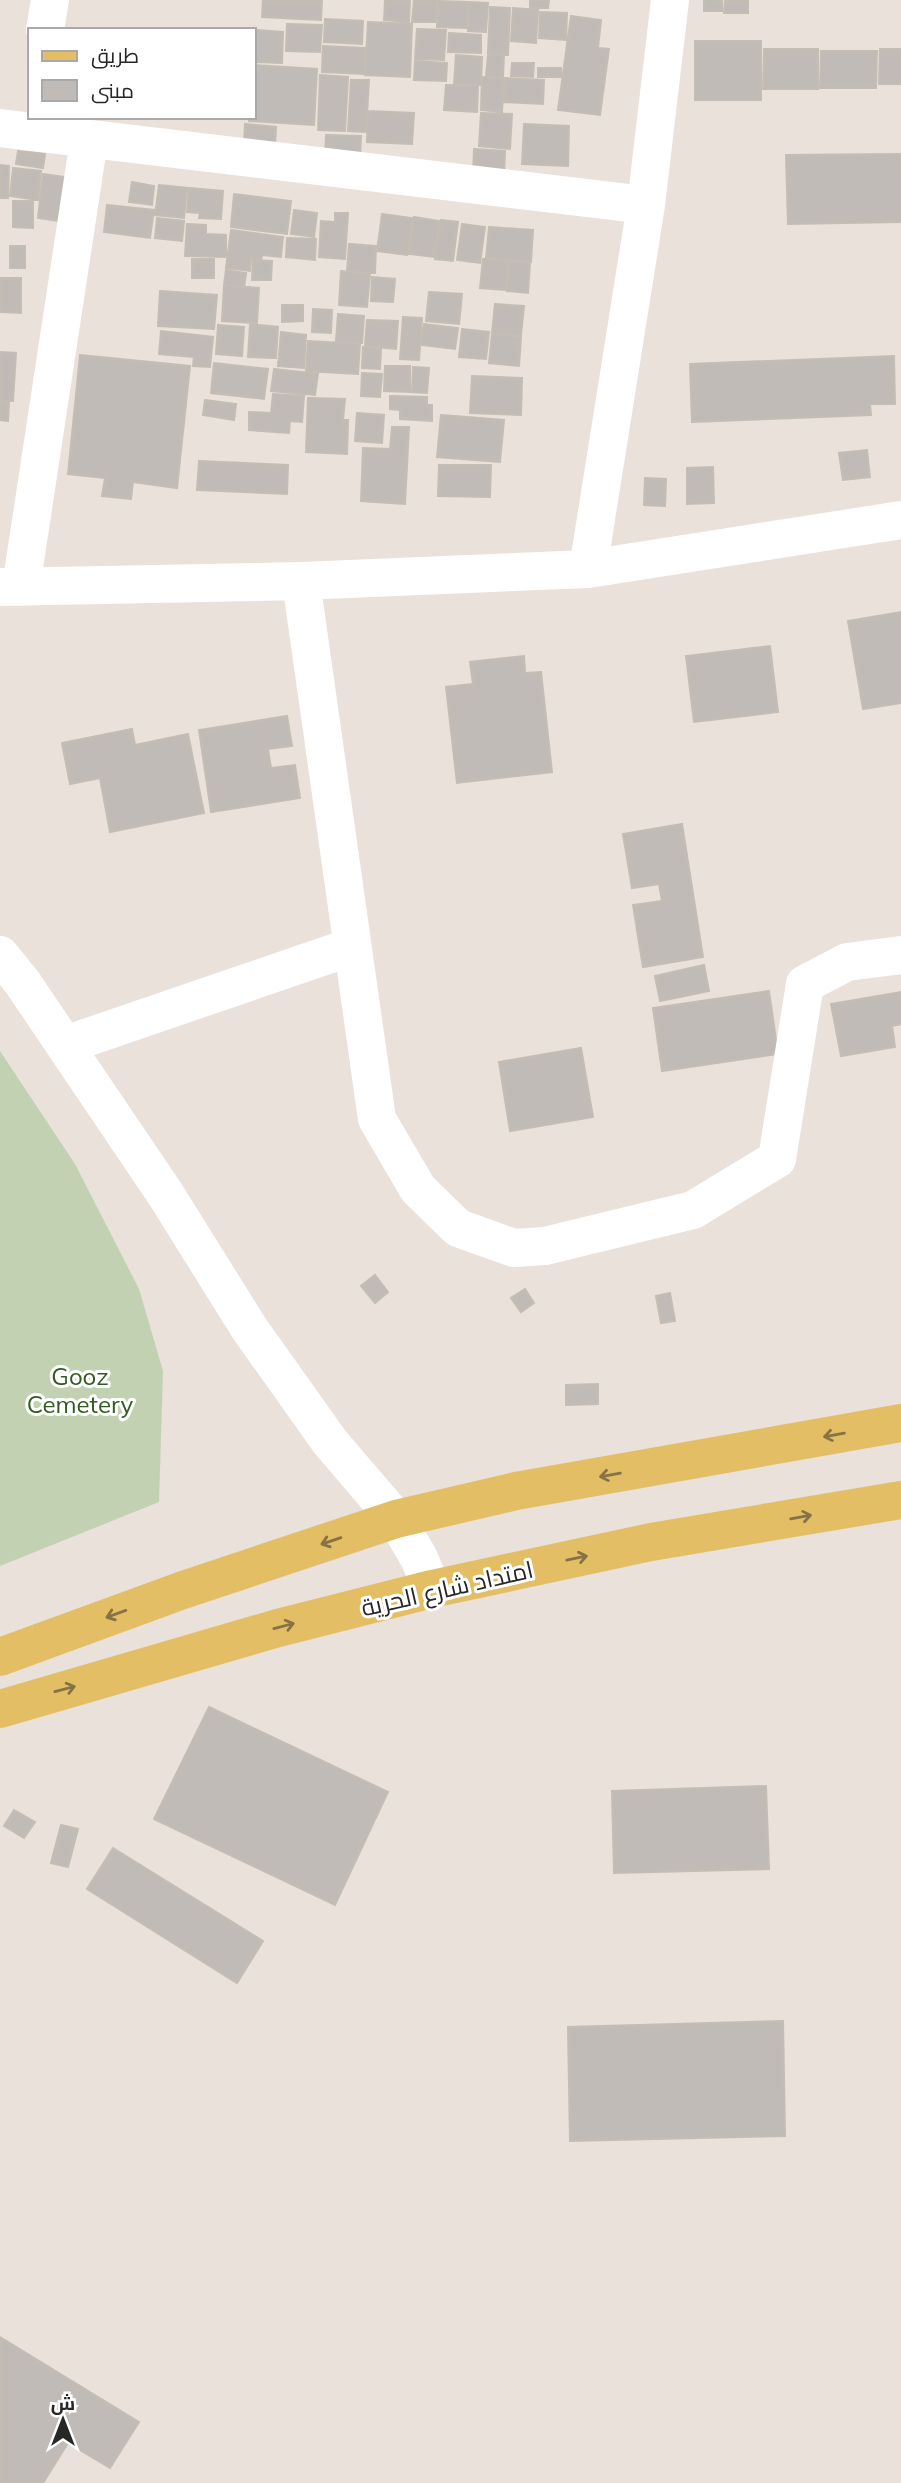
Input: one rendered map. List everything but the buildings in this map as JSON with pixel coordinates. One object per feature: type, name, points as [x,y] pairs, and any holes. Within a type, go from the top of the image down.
[{"type":"main road","points":[[0,1657],[183,1590],[396,1520],[516,1491],[901,1423]]},
{"type":"main road","name":"امتداد شارع الحرية","points":[[0,1709],[278,1628],[432,1589],[651,1542],[901,1500]]},
{"type":"street","points":[[45,28],[50,0]]},
{"type":"street","points":[[588,569],[646,205],[670,0]]},
{"type":"street","points":[[19,126],[89,140],[646,205]]},
{"type":"street","points":[[89,140],[10,587],[301,581],[588,569],[901,520]]},
{"type":"street","points":[[301,581],[377,1119],[418,1189],[458,1228],[514,1248],[545,1246],[693,1210],[777,1158],[805,984],[847,962],[901,955]]},
{"type":"street","points":[[65,1045],[351,947]]},
{"type":"street","points":[[0,956],[22,982],[166,1195],[248,1328],[330,1442],[396,1520],[419,1558],[432,1589]]},
{"type":"green space","name":"Gooz Cemetery","points":[[0,1051],[75,1164],[139,1289],[163,1371],[159,1502],[0,1566]]}]
